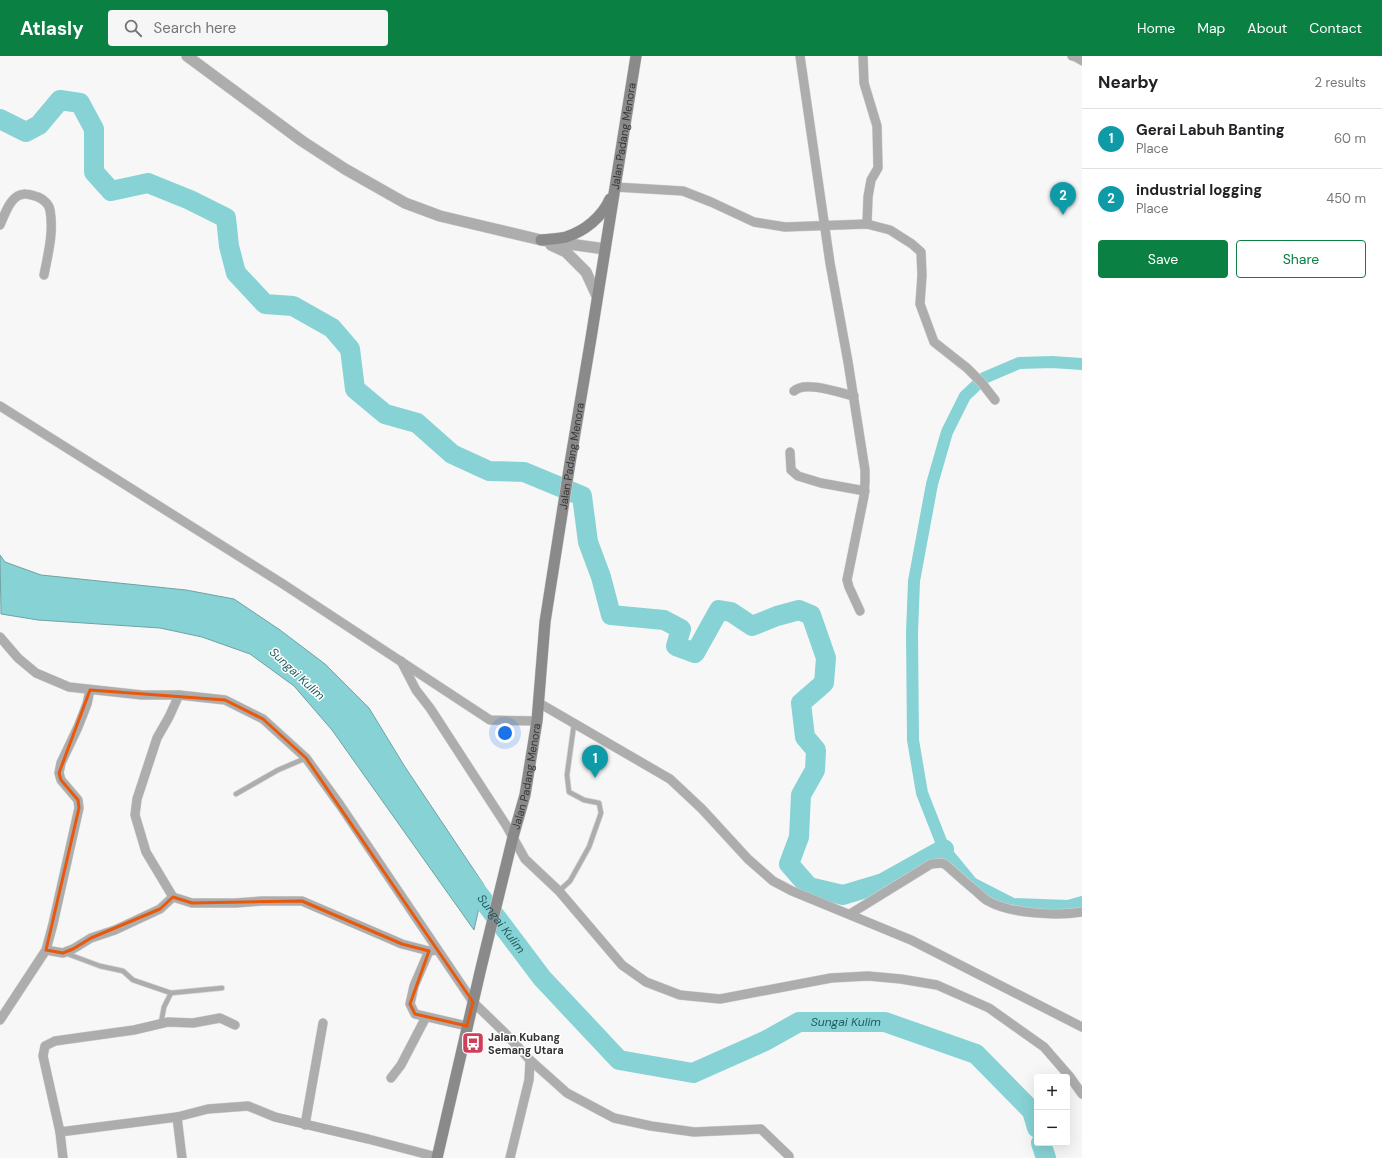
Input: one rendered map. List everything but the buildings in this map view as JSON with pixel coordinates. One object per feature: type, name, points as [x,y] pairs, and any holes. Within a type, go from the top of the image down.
[{"type":"main road","name":"Jalan Padang Menora","points":[[437,1157],[481,968],[513,837],[525,795],[539,704],[545,622],[636,56]]},
{"type":"main road","points":[[541,240],[566,237],[588,226],[606,209],[615,187]]},
{"type":"street","points":[[187,56],[302,141],[345,169],[405,203],[440,216],[541,240],[605,249]]},
{"type":"street","points":[[800,56],[825,225],[865,470],[864,491],[847,580],[860,611]]},
{"type":"street","points":[[863,56],[864,83],[877,126],[878,168],[871,180],[868,197],[867,224]]},
{"type":"street","points":[[1072,56],[1082,56]]},
{"type":"street","points":[[615,187],[683,191],[712,202],[754,222],[785,227],[867,224],[890,230],[912,244],[921,252],[922,275],[920,304],[934,342],[982,382],[995,400]]},
{"type":"street","points":[[0,225],[8,207],[18,195],[26,194],[43,199],[50,208],[51,223],[50,246],[44,275]]},
{"type":"street","points":[[541,240],[566,252],[586,272],[597,296]]},
{"type":"street","points":[[794,391],[807,386],[854,396]]},
{"type":"street","points":[[0,406],[283,584],[490,720],[537,720]]},
{"type":"street","points":[[790,452],[791,470],[798,476],[864,491]]},
{"type":"street","points":[[0,637],[18,658],[36,673],[69,687],[142,695],[179,695],[225,700],[263,719],[306,758],[340,805],[433,951],[473,1002],[530,1060],[567,1093],[614,1118],[651,1126],[694,1132],[761,1129],[790,1156],[790,1158]]},
{"type":"street","points":[[401,661],[416,690],[430,708],[513,837],[525,859],[559,891],[622,965],[646,982],[680,995],[720,999],[831,978],[868,976],[901,979],[937,985],[988,1008],[1044,1047],[1070,1077],[1082,1094]]},
{"type":"street","points":[[0,1020],[46,950],[79,808],[78,800],[61,780],[59,773],[61,763],[85,710],[90,690]]},
{"type":"street","points":[[179,695],[157,738],[137,799],[135,815],[146,852],[173,897],[192,903],[302,901],[402,944],[433,951]]},
{"type":"street","points":[[539,704],[670,778],[702,809],[748,859],[773,881],[792,891],[910,940],[1082,1027]]},
{"type":"street","points":[[850,914],[931,864],[942,863],[988,901],[1001,907],[1014,910],[1069,914],[1082,912]]},
{"type":"street","points":[[46,950],[63,953],[73,949],[91,938],[115,930],[160,909],[173,897]]},
{"type":"street","points":[[433,951],[414,986],[410,1004],[415,1014],[467,1026]]},
{"type":"street","points":[[391,1078],[401,1065],[426,1017]]},
{"type":"street","points":[[63,1158],[60,1132],[43,1056],[45,1046],[55,1041],[134,1030],[168,1022],[193,1023],[220,1018],[235,1026]]},
{"type":"street","points":[[305,1125],[323,1023]]},
{"type":"street","points":[[510,1158],[529,1080],[530,1060]]},
{"type":"street","points":[[60,1132],[177,1116],[208,1109],[248,1106],[275,1117],[437,1157]]},
{"type":"street","points":[[177,1116],[182,1158]]},
{"type":"lane","points":[[1069,56],[1082,63]]},
{"type":"lane","points":[[559,891],[570,881],[589,847],[601,813],[599,803],[584,800],[569,792],[567,775],[574,724]]},
{"type":"lane","points":[[236,794],[278,770],[306,758]]},
{"type":"lane","points":[[63,953],[100,966],[123,971],[133,980],[171,993],[222,988]]},
{"type":"lane","points":[[161,1024],[164,1007],[171,993]]},
{"type":"highlighted area","points":[[90,690],[225,700],[263,719],[306,758],[473,1002],[467,1026],[415,1014],[410,1004],[429,951],[402,944],[302,901],[192,903],[173,897],[160,909],[91,938],[73,949],[63,953],[46,950],[79,808],[78,800],[61,780],[59,773]]},
{"type":"water","points":[[0,555],[5,562],[41,575],[186,590],[234,599],[280,630],[325,664],[369,708],[405,767],[484,885],[474,930],[332,730],[294,686],[250,654],[202,637],[160,628],[38,620],[1,614]]},
{"type":"waterway","points":[[0,119],[26,132],[39,125],[60,100],[80,103],[94,129],[94,172],[111,191],[148,183],[190,200],[226,218],[229,246],[236,273],[265,304],[293,306],[332,328],[350,349],[355,389],[385,414],[417,423],[452,454],[489,471],[524,472],[582,496],[588,542],[601,577],[611,615],[664,620],[681,629],[676,646],[695,653],[719,610],[731,612],[752,626],[777,616],[799,610],[811,615],[826,658],[824,683],[801,703],[805,737],[816,750],[815,770],[801,795],[799,837],[789,864],[809,887],[843,895],[883,883],[944,849]]},
{"type":"waterway","points":[[1082,364],[1052,362],[1019,363],[984,378],[965,396],[947,432],[932,484],[914,581],[912,633],[913,740],[922,793],[944,849],[972,883],[1013,904],[1068,906],[1082,902]]},
{"type":"waterway","name":"Sungai Kulim","points":[[465,876],[542,978],[619,1060],[693,1073],[765,1041],[799,1022],[885,1022],[976,1054],[1032,1111],[1034,1118]]},
{"type":"waterway","name":"Sungai Kulim","points":[[1042,1146],[1046,1158]]},
{"type":"place","name":"industrial logging","points":[[1063,215]]},
{"type":"place","name":"Gerai Labuh Banting","points":[[595,778]]},
{"type":"place","name":"Jalan Kubang Semang Utara","points":[[473,1043]]}]
